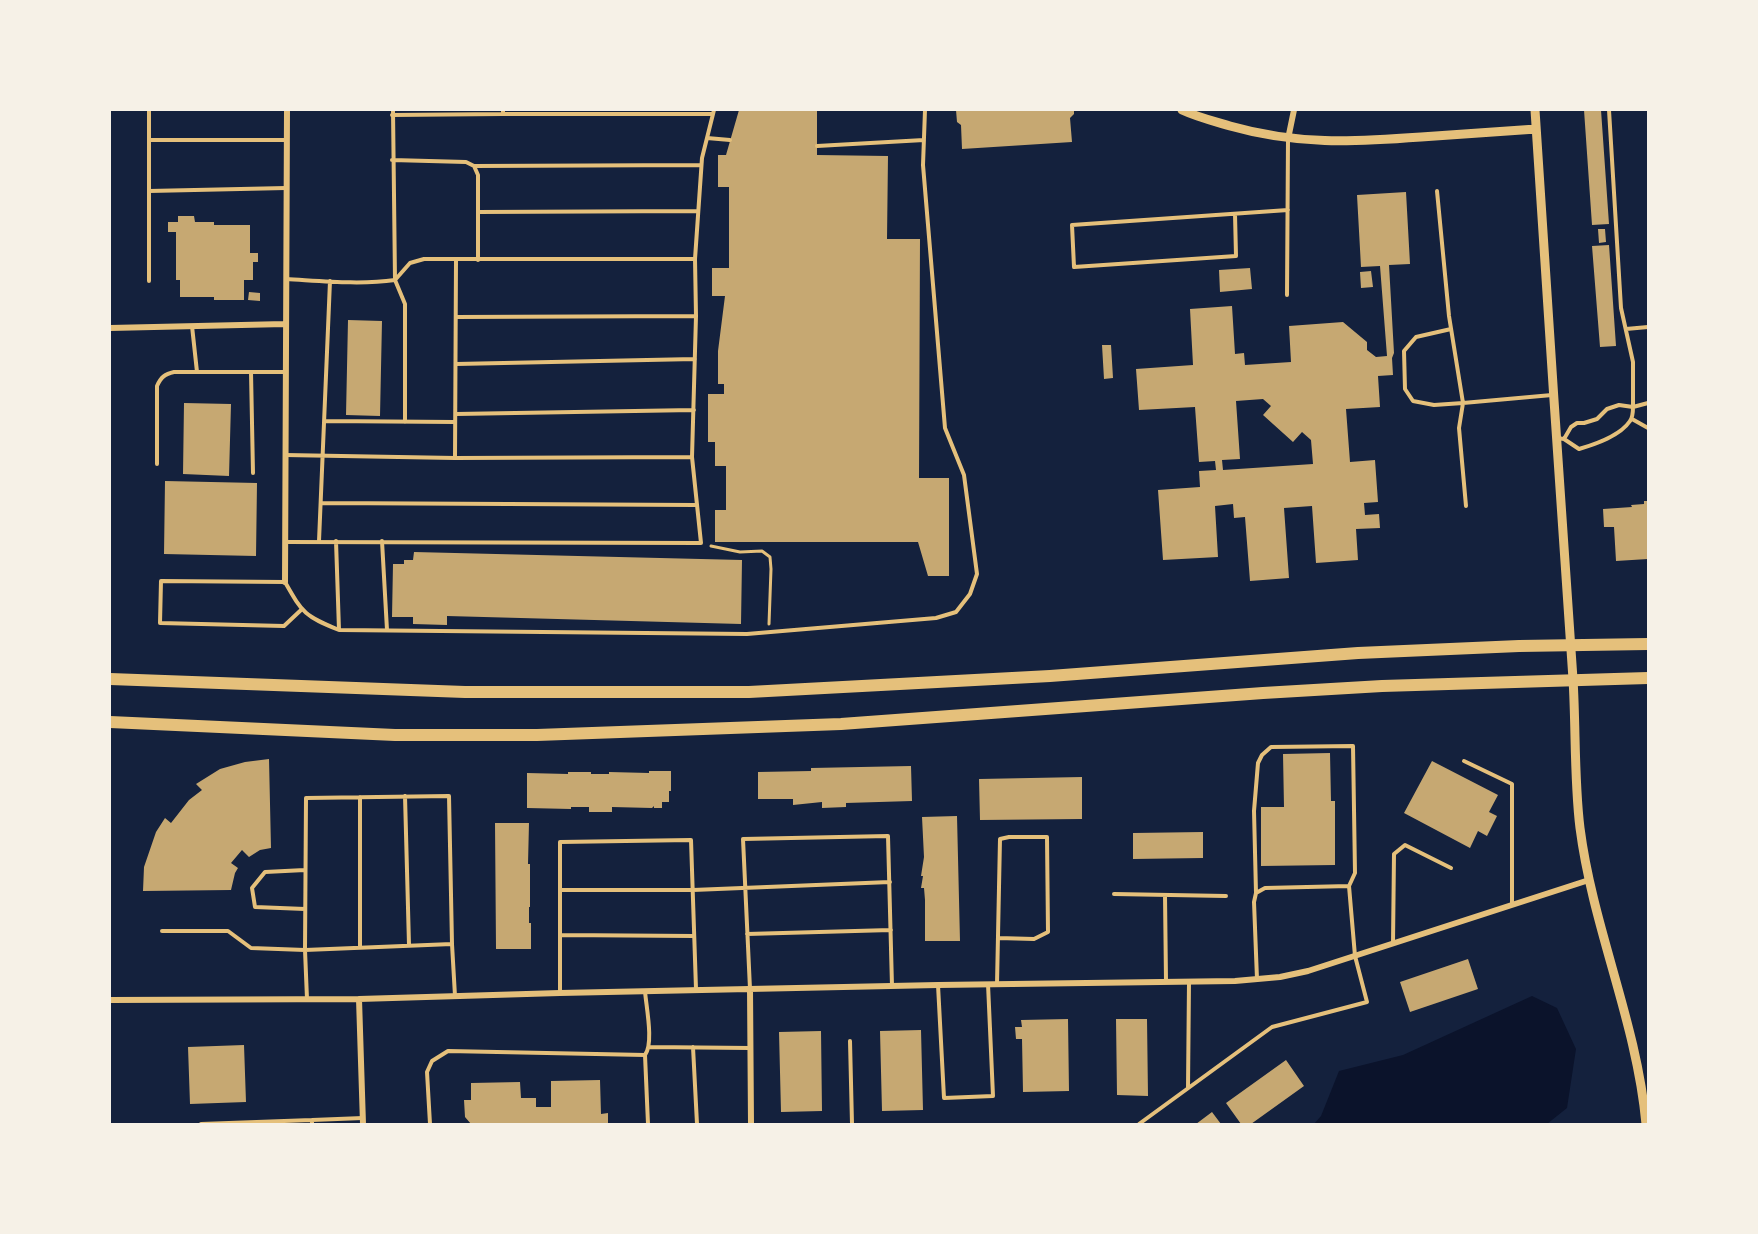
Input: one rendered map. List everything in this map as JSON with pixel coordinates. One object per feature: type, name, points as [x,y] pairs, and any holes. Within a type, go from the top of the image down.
[{"type":"main road","points":[[110,679],[465,692],[749,692],[1050,676],[1358,653],[1648,644]]},
{"type":"main road","points":[[110,722],[395,735],[548,735],[841,724],[1382,686],[1648,678]]},
{"type":"street","points":[[285,582],[287,110]]},
{"type":"street","points":[[1182,110],[1195,116],[1256,133],[1324,142],[1370,141],[1536,129]]},
{"type":"street","points":[[1288,139],[1294,110]]},
{"type":"street","points":[[1534,110],[1553,395],[1560,439],[1569,645],[1581,830],[1589,880],[1635,1055],[1646,1125]]},
{"type":"street","points":[[110,328],[285,324]]},
{"type":"street","points":[[110,1000],[359,999],[1257,979],[1308,971],[1589,880]]},
{"type":"street","points":[[750,989],[751,1125]]},
{"type":"street","points":[[359,999],[363,1121]]},
{"type":"lane","points":[[148,110],[149,281]]},
{"type":"lane","points":[[301,610],[284,626],[160,623],[161,581],[285,582],[301,610],[316,621],[339,630],[747,634],[936,618],[956,612],[970,594],[977,574],[964,474],[945,428],[923,165],[925,110]]},
{"type":"lane","points":[[1609,110],[1621,308],[1633,362],[1633,407],[1632,419],[1621,430],[1588,447],[1579,449],[1560,439],[1577,423],[1597,419],[1607,410],[1619,405],[1633,407],[1648,403]]},
{"type":"lane","points":[[284,542],[700,543],[692,457],[696,316],[694,260],[701,165],[714,112],[392,112],[396,280],[405,304],[405,422]]},
{"type":"lane","points":[[707,138],[730,140]]},
{"type":"lane","points":[[1287,295],[1288,139]]},
{"type":"lane","points":[[149,140],[286,140]]},
{"type":"lane","points":[[817,146],[924,140]]},
{"type":"lane","points":[[392,160],[466,162],[474,166],[701,165]]},
{"type":"lane","points":[[474,166],[478,175],[478,260]]},
{"type":"lane","points":[[149,191],[286,188]]},
{"type":"lane","points":[[1437,191],[1451,328],[1463,403],[1460,428],[1466,506]]},
{"type":"lane","points":[[1235,214],[1236,256],[1074,267],[1072,225],[1288,210]]},
{"type":"lane","points":[[478,212],[698,211]]},
{"type":"lane","points":[[285,279],[372,282],[396,280],[410,263],[424,259],[694,260]]},
{"type":"lane","points":[[455,458],[456,260]]},
{"type":"lane","points":[[319,541],[330,281]]},
{"type":"lane","points":[[456,317],[696,316]]},
{"type":"lane","points":[[192,326],[197,372]]},
{"type":"lane","points":[[1626,329],[1648,327]]},
{"type":"lane","points":[[1451,328],[1416,337],[1404,351],[1405,389],[1413,401],[1434,405],[1553,395]]},
{"type":"lane","points":[[456,364],[695,359]]},
{"type":"lane","points":[[251,372],[252,473]]},
{"type":"lane","points":[[157,464],[157,386],[166,374],[285,372]]},
{"type":"lane","points":[[456,414],[694,410]]},
{"type":"lane","points":[[1632,419],[1648,428]]},
{"type":"lane","points":[[324,421],[455,422]]},
{"type":"lane","points":[[285,455],[455,458],[692,457]]},
{"type":"lane","points":[[321,503],[695,505]]},
{"type":"lane","points":[[336,541],[339,630]]},
{"type":"lane","points":[[382,541],[387,630]]},
{"type":"lane","points":[[1139,1125],[1272,1028],[1367,1002],[1356,956],[1349,886],[1355,873],[1353,746],[1271,747],[1262,755],[1258,763],[1254,811],[1257,979]]},
{"type":"lane","points":[[1464,761],[1512,784],[1512,905]]},
{"type":"lane","points":[[405,796],[409,945]]},
{"type":"lane","points":[[307,999],[306,798],[449,796],[454,996]]},
{"type":"lane","points":[[360,797],[360,947]]},
{"type":"lane","points":[[750,989],[743,839],[888,836],[892,986]]},
{"type":"lane","points":[[997,984],[1000,839],[1047,837],[1048,932],[1034,939],[998,938]]},
{"type":"lane","points":[[560,993],[560,842],[691,840],[696,990]]},
{"type":"lane","points":[[1393,944],[1394,854],[1405,845],[1451,868]]},
{"type":"lane","points":[[305,870],[265,872],[252,888],[255,907],[305,909]]},
{"type":"lane","points":[[560,890],[693,890],[890,882]]},
{"type":"lane","points":[[1256,893],[1265,888],[1349,886]]},
{"type":"lane","points":[[1114,894],[1226,896]]},
{"type":"lane","points":[[1165,895],[1166,981]]},
{"type":"lane","points":[[747,934],[891,930]]},
{"type":"lane","points":[[162,931],[228,931],[251,948],[305,950],[453,944]]},
{"type":"lane","points":[[560,936],[694,936]]},
{"type":"lane","points":[[1188,1089],[1189,981]]},
{"type":"lane","points":[[938,985],[944,1098],[993,1096],[988,984]]},
{"type":"lane","points":[[645,991],[649,1047],[645,1055],[648,1125]]},
{"type":"lane","points":[[850,1041],[852,1125]]},
{"type":"lane","points":[[649,1047],[750,1048]]},
{"type":"lane","points":[[693,1047],[697,1125]]},
{"type":"lane","points":[[430,1125],[426,1072],[432,1061],[448,1051],[645,1055]]},
{"type":"lane","points":[[201,1125],[363,1121]]},
{"type":"path","points":[[700,543],[740,552],[762,551],[770,557],[768,633]]},
{"type":"water","points":[[1532,996],[1557,1008],[1576,1049],[1567,1108],[1547,1124],[1314,1124],[1321,1116],[1339,1071],[1403,1055]]},
{"type":"building","points":[[739,110],[817,110],[817,155],[888,156],[887,239],[920,239],[919,478],[949,478],[949,576],[928,576],[918,542],[715,542],[715,510],[726,510],[726,466],[715,466],[715,442],[708,442],[708,394],[724,394],[724,384],[718,384],[718,351],[725,296],[712,296],[712,268],[729,268],[729,187],[718,187],[718,155],[726,155]]},
{"type":"building","points":[[956,110],[1074,110],[1070,118],[1072,142],[962,149],[961,125],[957,122]]},
{"type":"building","points":[[1584,110],[1601,110],[1609,224],[1592,225]]},
{"type":"building","points":[[1406,192],[1410,264],[1389,265],[1393,375],[1378,376],[1380,407],[1346,409],[1350,462],[1375,460],[1378,502],[1364,503],[1365,515],[1379,514],[1380,528],[1356,529],[1358,560],[1316,563],[1312,506],[1284,508],[1289,578],[1250,581],[1245,517],[1234,518],[1233,504],[1215,506],[1218,557],[1163,560],[1158,490],[1200,487],[1199,471],[1216,470],[1215,461],[1199,462],[1195,407],[1139,410],[1136,369],[1193,365],[1190,309],[1232,306],[1235,354],[1244,353],[1245,365],[1291,362],[1289,326],[1343,322],[1367,342],[1367,350],[1376,357],[1387,356],[1380,266],[1361,267],[1357,195]],"holes":[[[1263,399],[1271,406],[1263,415],[1293,442],[1302,432],[1311,440],[1313,464],[1223,470],[1222,460],[1240,459],[1236,401]]]},
{"type":"building","points":[[178,216],[194,216],[195,222],[214,222],[214,225],[250,225],[250,253],[258,253],[258,262],[253,262],[253,280],[244,280],[244,300],[180,297],[180,280],[176,280],[176,232],[168,232],[168,222],[178,222]]},
{"type":"building","points":[[1598,229],[1605,229],[1606,242],[1599,243]]},
{"type":"building","points":[[1609,245],[1616,346],[1600,347],[1592,246]]},
{"type":"building","points":[[1250,268],[1252,289],[1220,292],[1219,270]]},
{"type":"building","points":[[1371,271],[1373,287],[1361,288],[1360,272]]},
{"type":"building","points":[[249,292],[260,293],[260,301],[248,300]]},
{"type":"building","points":[[348,320],[382,321],[380,416],[346,415]]},
{"type":"building","points":[[1102,345],[1111,345],[1113,378],[1104,379]]},
{"type":"building","points":[[184,403],[231,404],[229,476],[183,474]]},
{"type":"building","points":[[165,481],[257,483],[256,556],[164,554]]},
{"type":"building","points":[[1644,501],[1648,501],[1648,559],[1616,561],[1614,527],[1604,527],[1603,509],[1632,507],[1631,505],[1644,504]]},
{"type":"building","points":[[414,552],[742,560],[741,624],[447,616],[447,625],[413,624],[413,617],[392,617],[393,564],[404,564],[404,560],[413,560]]},
{"type":"building","points":[[1330,753],[1331,801],[1335,801],[1335,865],[1261,866],[1261,807],[1284,807],[1283,754]]},
{"type":"building","points":[[269,759],[271,848],[260,850],[249,857],[242,850],[231,863],[238,868],[231,890],[143,891],[144,867],[156,832],[165,818],[171,823],[189,800],[202,790],[196,784],[220,769],[245,762]]},
{"type":"building","points":[[1432,761],[1498,795],[1489,812],[1497,816],[1487,836],[1478,831],[1470,848],[1404,813]]},
{"type":"building","points":[[911,766],[912,801],[846,803],[846,807],[822,808],[822,802],[793,805],[793,799],[758,799],[758,772],[811,771],[811,768]]},
{"type":"building","points":[[649,771],[671,771],[669,802],[662,802],[662,808],[654,808],[654,806],[652,808],[612,807],[612,812],[589,812],[589,807],[527,808],[527,773],[609,774],[609,772],[649,773]]},
{"type":"building","points":[[1082,777],[1082,819],[980,820],[979,779]]},
{"type":"building","points":[[957,816],[960,941],[925,941],[925,900],[924,888],[921,888],[924,857],[922,817]]},
{"type":"building","points":[[495,823],[529,823],[531,949],[496,949]]},
{"type":"building","points":[[1203,832],[1203,858],[1133,859],[1133,833]]},
{"type":"building","points":[[1468,959],[1478,989],[1410,1012],[1400,982]]},
{"type":"building","points":[[1068,1019],[1069,1091],[1023,1092],[1022,1039],[1016,1039],[1015,1027],[1022,1027],[1021,1020]]},
{"type":"building","points":[[1116,1019],[1147,1019],[1148,1096],[1117,1095]]},
{"type":"building","points":[[921,1030],[923,1110],[882,1111],[880,1031]]},
{"type":"building","points":[[821,1031],[822,1111],[781,1112],[779,1032]]},
{"type":"building","points":[[244,1045],[246,1102],[190,1104],[188,1047]]},
{"type":"building","points":[[1286,1060],[1304,1086],[1251,1124],[1241,1124],[1226,1103]]},
{"type":"building","points":[[600,1080],[601,1114],[608,1113],[608,1124],[471,1124],[465,1117],[464,1100],[471,1100],[471,1083],[520,1082],[521,1098],[536,1098],[536,1107],[551,1107],[551,1081]]},
{"type":"building","points":[[1212,1112],[1221,1124],[1196,1124]]}]
